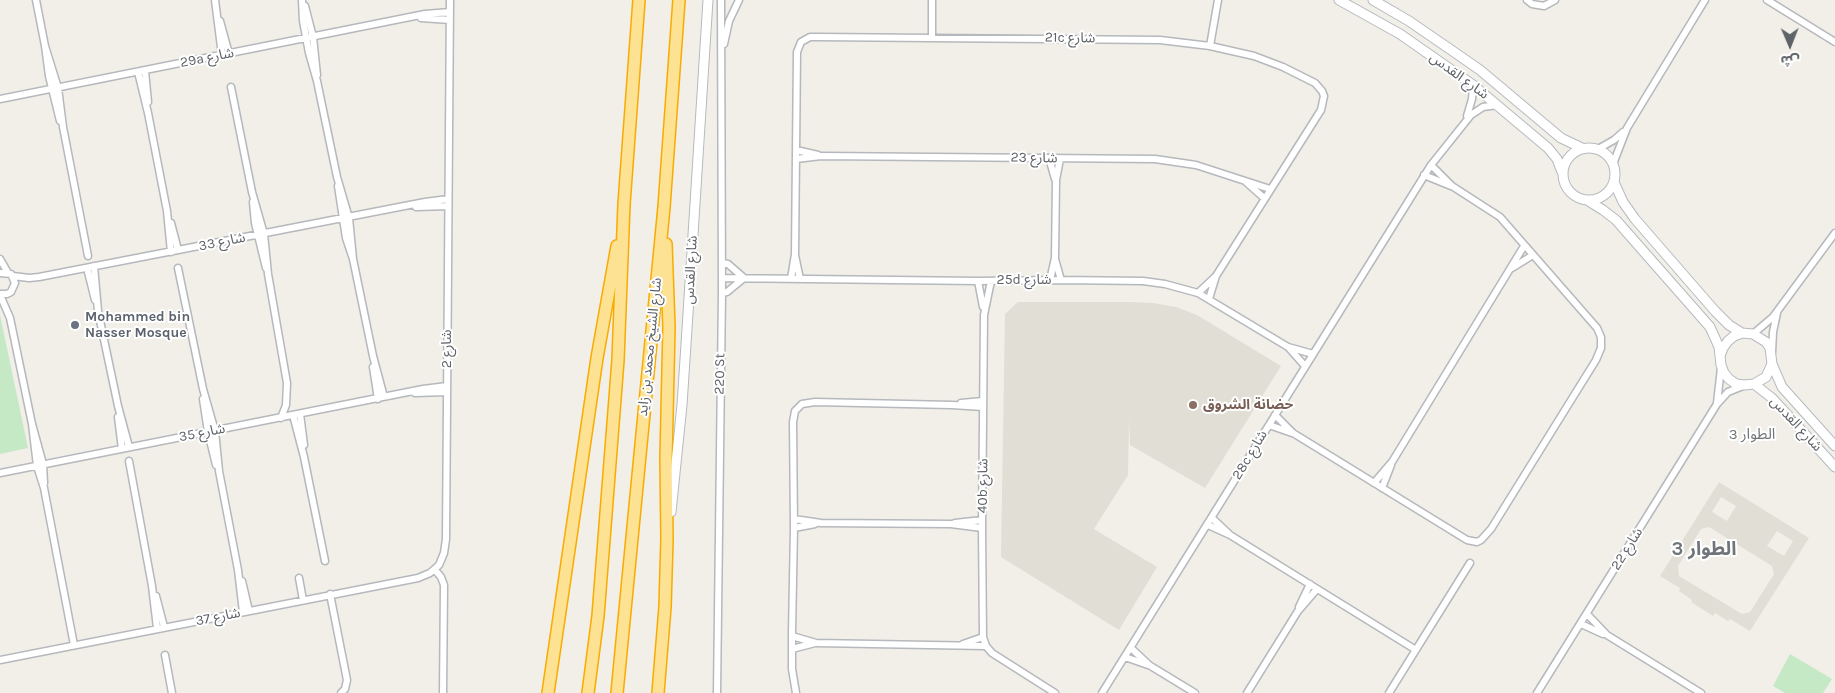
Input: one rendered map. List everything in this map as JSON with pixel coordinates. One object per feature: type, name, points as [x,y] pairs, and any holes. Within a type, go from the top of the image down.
[{"type":"highway","name":"شارع الشيخ محمد بن زايد","points":[[588,693],[598,616],[618,360],[624,204],[639,0]]},
{"type":"highway","name":"شارع الشيخ محمد بن زايد","points":[[618,693],[664,207],[679,0]]},
{"type":"highway","points":[[547,693],[597,358],[624,204]]},
{"type":"highway","points":[[658,693],[665,607],[667,539],[668,311],[664,207]]},
{"type":"main road","name":"شارع القدس","points":[[667,539],[683,396],[708,0]]},
{"type":"main road","name":"شارع القدس","points":[[1339,0],[1400,34],[1498,104],[1548,148],[1557,159],[1562,172]]},
{"type":"main road","name":"شارع القدس","points":[[1373,0],[1457,54],[1494,81],[1555,134],[1582,148]]},
{"type":"main road","points":[[1720,360],[1723,348],[1734,336],[1753,334],[1766,342],[1772,360],[1766,377],[1749,385],[1736,384],[1729,379],[1724,373],[1720,360],[1715,335],[1704,319],[1616,220],[1587,200],[1574,196],[1564,186],[1562,172],[1568,157],[1582,148],[1598,149],[1609,158],[1615,170],[1614,182],[1623,202],[1635,219],[1723,319],[1742,334]]},
{"type":"main road","points":[[1587,200],[1604,196],[1614,182]]},
{"type":"main road","name":"شارع القدس","points":[[1772,360],[1782,387],[1835,446]]},
{"type":"main road","name":"شارع القدس","points":[[1749,385],[1772,398],[1835,467]]},
{"type":"street","points":[[36,0],[88,256]]},
{"type":"street","points":[[215,0],[225,55]]},
{"type":"street","points":[[302,0],[381,398]]},
{"type":"street","name":"شارع 2","points":[[435,570],[442,559],[446,546],[450,0]]},
{"type":"street","name":"220 St","points":[[717,693],[722,293],[723,55],[721,0]]},
{"type":"street","name":"220 St","points":[[723,55],[729,21],[739,0]]},
{"type":"street","points":[[932,0],[932,37]]},
{"type":"street","points":[[1210,46],[1218,0]]},
{"type":"street","points":[[1527,0],[1532,4],[1544,6],[1549,5],[1555,0]]},
{"type":"street","points":[[1613,164],[1627,128],[1705,0]]},
{"type":"street","points":[[1767,0],[1835,42]]},
{"type":"street","name":"29a شارع","points":[[0,99],[429,14],[450,12]]},
{"type":"street","name":"29a شارع","points":[[414,17],[450,20]]},
{"type":"street","name":"21c شارع","points":[[796,150],[797,52],[798,45],[810,38],[932,37],[1160,40],[1210,46],[1254,56],[1283,67],[1319,86],[1324,96],[1321,110],[1270,189]]},
{"type":"street","points":[[141,71],[174,251]]},
{"type":"street","name":"28c شارع","points":[[1103,693],[1430,165],[1465,120],[1471,106],[1473,85]]},
{"type":"street","points":[[231,88],[261,235],[288,383],[286,405],[281,418]]},
{"type":"street","name":"28c شارع","points":[[1465,120],[1483,107],[1498,104]]},
{"type":"street","points":[[1598,149],[1614,140],[1627,128]]},
{"type":"street","points":[[791,279],[795,254],[796,150]]},
{"type":"street","name":"شارع 23","points":[[796,150],[821,156]]},
{"type":"street","name":"شارع 23","points":[[796,159],[821,156],[1134,158],[1175,161],[1210,169],[1270,189]]},
{"type":"street","points":[[1049,158],[1056,180]]},
{"type":"street","points":[[1050,280],[1055,258],[1056,180],[1060,158]]},
{"type":"street","points":[[1269,424],[1293,433],[1467,540],[1477,542],[1488,534],[1592,366],[1601,348],[1601,337],[1596,328],[1506,223],[1495,213],[1452,186],[1430,165]]},
{"type":"street","points":[[1424,176],[1452,186]]},
{"type":"street","name":"شارع 23","points":[[1243,180],[1264,198]]},
{"type":"street","points":[[1209,299],[1216,276],[1270,189]]},
{"type":"street","name":"شارع 33","points":[[0,295],[7,294],[39,277],[405,207],[448,203]]},
{"type":"street","points":[[1753,334],[1767,323],[1835,233]]},
{"type":"street","points":[[1374,483],[1392,462],[1524,246]]},
{"type":"street","points":[[795,254],[800,279]]},
{"type":"street","points":[[1511,269],[1532,255]]},
{"type":"street","points":[[1055,258],[1061,280]]},
{"type":"street","points":[[0,260],[15,283],[10,318]]},
{"type":"street","points":[[722,263],[727,264],[744,278],[727,292],[722,293]]},
{"type":"street","points":[[90,267],[126,448]]},
{"type":"street","points":[[178,268],[203,389],[204,412],[211,431],[246,611]]},
{"type":"street","name":"شارع 33","points":[[0,273],[39,277]]},
{"type":"street","points":[[1198,293],[1216,276]]},
{"type":"street","name":"25d شارع","points":[[722,278],[1154,282],[1177,286],[1209,299],[1288,348],[1305,366]]},
{"type":"street","name":"40b شارع","points":[[978,281],[984,315],[983,637],[986,646],[992,653],[1055,693]]},
{"type":"street","name":"40b شارع","points":[[984,315],[991,281]]},
{"type":"street","points":[[0,295],[10,318],[74,645]]},
{"type":"street","points":[[1772,360],[1774,327],[1778,309]]},
{"type":"street","name":"25d شارع","points":[[1288,348],[1313,354]]},
{"type":"street","name":"شارع 22","points":[[1717,404],[1720,360]]},
{"type":"street","name":"شارع 22","points":[[1537,693],[1717,404],[1728,392],[1749,385]]},
{"type":"street","name":"شارع 35","points":[[0,473],[381,398],[447,389]]},
{"type":"street","points":[[796,693],[793,680],[792,649],[793,422],[795,411],[802,404],[822,402],[983,404]]},
{"type":"street","points":[[297,414],[325,561]]},
{"type":"street","points":[[1275,415],[1293,433]]},
{"type":"street","points":[[129,461],[160,628]]},
{"type":"street","points":[[1382,488],[1392,462]]},
{"type":"street","points":[[1212,518],[1230,535]]},
{"type":"street","points":[[794,519],[821,522],[951,524],[982,528]]},
{"type":"street","points":[[951,524],[982,520]]},
{"type":"street","points":[[794,528],[821,522]]},
{"type":"street","points":[[1208,525],[1230,535],[1416,650]]},
{"type":"street","points":[[1389,693],[1470,563]]},
{"type":"street","points":[[435,570],[441,577],[444,585],[442,693]]},
{"type":"street","name":"شارع 37","points":[[0,660],[418,578],[435,570]]},
{"type":"street","points":[[298,578],[303,600]]},
{"type":"street","points":[[1247,693],[1298,611],[1310,584]]},
{"type":"street","points":[[1298,611],[1317,589]]},
{"type":"street","points":[[330,594],[347,680],[343,691]]},
{"type":"street","points":[[1587,614],[1607,635]]},
{"type":"street","points":[[1581,624],[1607,635],[1701,693]]},
{"type":"street","points":[[792,636],[816,643]]},
{"type":"street","points":[[959,645],[983,637]]},
{"type":"street","points":[[792,649],[816,643],[986,646]]},
{"type":"street","points":[[1131,648],[1149,665],[1195,693]]},
{"type":"street","points":[[165,655],[172,693]]},
{"type":"street","points":[[1126,657],[1149,665]]},
{"type":"shaded area","points":[[1018,302],[1131,302],[1176,307],[1197,315],[1281,366],[1205,488],[1130,445],[1129,418],[1128,475],[1094,529],[1157,567],[1119,630],[1001,557],[1005,314]]},
{"type":"shaded area","points":[[1719,482],[1809,538],[1750,631],[1730,619],[1728,621],[1715,613],[1713,616],[1691,602],[1692,600],[1679,591],[1680,588],[1660,576]],"holes":[[[1721,497],[1736,506],[1727,521],[1712,512]],[[1709,527],[1772,566],[1774,574],[1750,612],[1742,614],[1679,576],[1678,566],[1701,529]],[[1777,531],[1793,541],[1784,556],[1767,546]]]},
{"type":"green space","points":[[0,315],[28,448],[0,454]]},
{"type":"green space","points":[[1790,654],[1832,679],[1823,693],[1785,693],[1773,686]]},
{"type":"place","name":"Mohammed bin Nasser Mosque","points":[[75,325]]},
{"type":"place","name":"حضانة الشروق","points":[[1193,405]]},
{"type":"district","name":"الطوار 3","points":[[1752,435]]},
{"type":"district","name":"الطوار 3","points":[[1704,550]]}]
